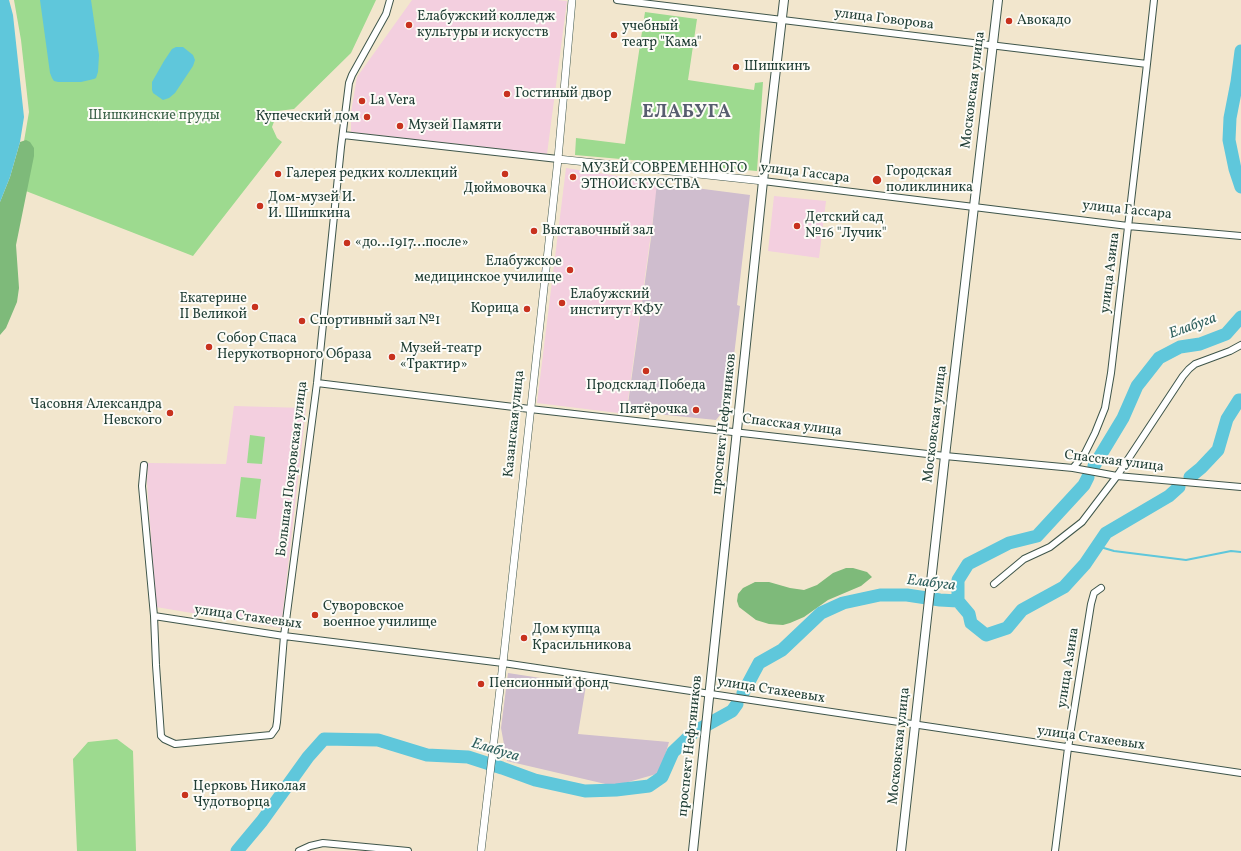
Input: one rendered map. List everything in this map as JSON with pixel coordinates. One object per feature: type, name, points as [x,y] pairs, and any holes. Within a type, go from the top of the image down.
[{"type":"main road","name":"проспект Нефтяников","points":[[693,851],[763,181],[784,0]]},
{"type":"main road","name":"Московская улица","points":[[901,851],[998,0]]},
{"type":"street","name":"Большая Покровская улица","points":[[154,616],[161,736],[164,739],[175,744],[268,736],[274,733],[277,722],[284,636],[317,383],[349,83],[386,14],[390,0]]},
{"type":"street","name":"Казанская улица","points":[[481,851],[558,159],[572,0]]},
{"type":"street","name":"улица Говорова","points":[[617,0],[1147,64]]},
{"type":"street","name":"улица Азина","points":[[1073,468],[1085,452],[1096,433],[1105,408],[1111,373],[1154,0]]},
{"type":"street","name":"улица Гассара","points":[[343,135],[763,181],[1128,226],[1241,236]]},
{"type":"street","points":[[994,584],[1024,559],[1050,547],[1082,522],[1117,476],[1189,369],[1195,364],[1230,351],[1241,345]]},
{"type":"street","name":"Спасская улица","points":[[317,383],[530,409],[945,456],[1073,468],[1117,476],[1241,487]]},
{"type":"street","points":[[144,465],[142,486],[154,616]]},
{"type":"street","name":"улица Азина","points":[[1056,851],[1068,748],[1091,604],[1094,593],[1101,588]]},
{"type":"street","name":"улица Стахеевых","points":[[154,616],[284,636],[503,663],[1241,773]]},
{"type":"street","points":[[299,851],[310,846],[323,844],[408,851]]},
{"type":"shaded area","points":[[412,0],[567,1],[547,154],[351,132],[351,112],[357,77]]},
{"type":"shaded area","points":[[566,168],[658,182],[626,414],[537,403]]},
{"type":"shaded area","points":[[657,183],[750,195],[737,305],[740,306],[728,405],[716,420],[627,411],[651,238]]},
{"type":"shaded area","name":"Детский сад №16 \"Лучик\"","points":[[774,196],[826,201],[819,258],[768,251]]},
{"type":"shaded area","points":[[234,406],[306,408],[281,628],[156,607],[147,482],[148,463],[226,464]]},
{"type":"shaded area","points":[[508,673],[586,685],[578,734],[669,742],[660,773],[614,786],[507,761],[501,728]]},
{"type":"green space","name":"Шишкинские пруды","points":[[14,0],[376,0],[351,53],[294,109],[278,111],[272,127],[277,138],[282,142],[193,256],[13,186],[23,147],[29,112],[21,40]]},
{"type":"green space","points":[[645,12],[697,19],[688,80],[754,90],[755,83],[763,82],[757,171],[575,155],[576,138],[625,144]]},
{"type":"green space","points":[[26,140],[30,142],[34,148],[34,156],[16,245],[19,288],[17,302],[6,328],[0,335],[0,202],[10,177],[20,142]]},
{"type":"green space","points":[[250,435],[265,437],[262,464],[247,463]]},
{"type":"green space","points":[[241,477],[261,479],[256,519],[236,517]]},
{"type":"green space","points":[[846,568],[853,568],[867,572],[872,577],[861,586],[828,600],[804,617],[790,623],[783,625],[769,624],[756,620],[739,607],[737,601],[738,594],[743,588],[755,582],[769,582],[804,590],[817,585],[833,573]]},
{"type":"green space","points":[[117,739],[133,751],[136,851],[77,851],[73,759],[88,742]]},
{"type":"water","points":[[0,0],[9,0],[13,15],[24,117],[20,142],[10,177],[0,202]]},
{"type":"water","points":[[40,0],[91,0],[99,55],[98,72],[96,78],[81,82],[54,81],[50,73]]},
{"type":"water","points":[[176,47],[183,47],[193,55],[195,60],[193,66],[175,93],[169,98],[163,100],[153,93],[152,82],[172,49]]},
{"type":"waterway","points":[[1241,51],[1230,118],[1229,140],[1235,169],[1241,187]]},
{"type":"waterway","name":"Елабуга","points":[[1094,466],[1123,418],[1137,386],[1159,358],[1180,347],[1200,344],[1226,334],[1241,317]]},
{"type":"waterway","name":"Елабуга","points":[[1190,477],[1218,450],[1227,419],[1239,400],[1241,400]]},
{"type":"waterway","points":[[958,601],[958,580],[968,564],[1009,543],[1037,536],[1084,485],[1088,477]]},
{"type":"waterway","name":"Елабуга","points":[[743,693],[759,663],[782,650],[821,613],[843,603],[880,595],[907,595],[958,601],[969,614],[971,623],[986,635],[1007,628],[1022,610],[1064,587],[1085,564],[1106,533],[1169,496],[1179,487]]},
{"type":"waterway","points":[[1097,546],[1114,551],[1186,560],[1231,551],[1241,552]]},
{"type":"waterway","name":"Елабуга","points":[[237,851],[262,821],[308,757],[324,739],[378,740],[427,755],[468,757],[535,780],[585,791],[616,790],[649,786],[662,777],[673,752],[694,732],[732,711],[737,704]]},
{"type":"place","name":"Авокадо","points":[[1009,21]]},
{"type":"place","name":"Елабужский колледж культуры и искусств","points":[[409,25]]},
{"type":"place","name":"учебный театр \"Кама\"","points":[[614,35]]},
{"type":"place","name":"Шишкинъ","points":[[736,67]]},
{"type":"place","name":"Гостиный двор","points":[[507,94]]},
{"type":"place","name":"La Vera","points":[[362,101]]},
{"type":"place","name":"Купеческий дом","points":[[367,117]]},
{"type":"place","name":"Музей Памяти","points":[[400,126]]},
{"type":"place","name":"Галерея редких коллекций","points":[[278,174]]},
{"type":"place","name":"Дюймовочка","points":[[505,174]]},
{"type":"place","name":"МУЗЕЙ СОВРЕМЕННОГО ЭТНОИСКУССТВА","points":[[573,177]]},
{"type":"place","name":"Городская поликлиника","points":[[877,180]]},
{"type":"place","name":"Дом-музей И. И. Шишкина","points":[[260,206]]},
{"type":"place","name":"Детский сад №16 \"Лучик\"","points":[[797,226]]},
{"type":"place","name":"Выставочный зал","points":[[534,231]]},
{"type":"place","name":"«до...1917...после»","points":[[347,243]]},
{"type":"place","name":"Елабужское медицинское училище","points":[[570,270]]},
{"type":"place","name":"Елабужский институт КФУ","points":[[562,303]]},
{"type":"place","name":"Екатерине II Великой","points":[[255,307]]},
{"type":"place","name":"Корица","points":[[527,309]]},
{"type":"place","name":"Спортивный зал №1","points":[[302,321]]},
{"type":"place","name":"Собор Спаса Нерукотворного Образа","points":[[209,347]]},
{"type":"place","name":"Музей-театр «Трактир»","points":[[392,357]]},
{"type":"place","name":"Продсклад Победа","points":[[646,371]]},
{"type":"place","name":"Пятёрочка","points":[[696,410]]},
{"type":"place","name":"Часовня Александра Невского","points":[[170,413]]},
{"type":"place","name":"Суворовское военное училище","points":[[315,615]]},
{"type":"place","name":"Дом купца Красильникова","points":[[524,638]]},
{"type":"place","name":"Пенсионный фонд","points":[[481,684]]},
{"type":"place","name":"Церковь Николая Чудотворца","points":[[185,795]]},
{"type":"district","name":"ЕЛАБУГА","points":[[687,114]]}]
